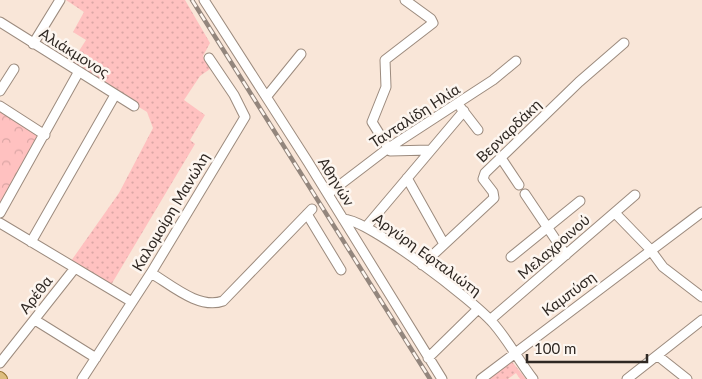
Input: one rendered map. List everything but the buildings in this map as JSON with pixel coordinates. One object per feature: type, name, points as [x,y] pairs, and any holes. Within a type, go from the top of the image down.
[{"type":"street","points":[[33,44],[60,0]]},
{"type":"street","name":"Αθηνών","points":[[204,0],[328,194],[442,379]]},
{"type":"street","points":[[405,0],[431,19],[433,23],[384,63],[386,87],[372,122],[387,149],[396,152],[430,150]]},
{"type":"street","name":"Αλιάκμονος","points":[[0,22],[78,73],[134,106]]},
{"type":"street","name":"Βερναρδάκη","points":[[422,265],[494,198],[494,194],[483,177],[568,92],[624,43]]},
{"type":"street","points":[[266,96],[301,54]]},
{"type":"street","name":"Καλομοίρη Μανώλη","points":[[82,379],[151,273],[245,117],[234,95],[208,58]]},
{"type":"street","name":"Τανταλίδη Ηλία","points":[[328,194],[387,149],[461,107],[516,61]]},
{"type":"street","points":[[0,91],[14,69]]},
{"type":"street","points":[[0,213],[78,73]]},
{"type":"street","points":[[32,242],[115,95]]},
{"type":"street","points":[[0,106],[45,135]]},
{"type":"street","points":[[366,227],[430,150],[461,107],[478,130]]},
{"type":"street","points":[[501,158],[518,185]]},
{"type":"street","points":[[407,178],[444,244]]},
{"type":"street","points":[[525,194],[566,255]]},
{"type":"street","name":"Μελαχροινού","points":[[490,320],[635,195]]},
{"type":"street","points":[[510,257],[580,201]]},
{"type":"street","points":[[151,273],[201,301],[215,303],[227,298],[310,211],[341,270]]},
{"type":"street","name":"Καμπύση","points":[[481,379],[702,212]]},
{"type":"street","points":[[614,213],[651,250],[663,267],[702,297]]},
{"type":"street","name":"Αργύρη Εφταλιώτη","points":[[343,219],[354,220],[366,227],[422,265],[478,309],[490,320],[533,379]]},
{"type":"street","points":[[0,223],[132,302]]},
{"type":"street","name":"Αρέθα","points":[[0,363],[76,268]]},
{"type":"street","points":[[428,358],[478,309]]},
{"type":"street","points":[[35,320],[96,358]]},
{"type":"street","points":[[627,379],[702,320]]},
{"type":"street","points":[[658,356],[687,379]]},
{"type":"green space","points":[[66,0],[185,0],[210,43],[203,56],[210,69],[200,76],[184,100],[205,115],[190,140],[195,144],[111,285],[71,261],[119,193],[153,128],[147,112],[70,65],[86,40],[73,32],[84,12]]},
{"type":"green space","points":[[0,110],[40,137],[0,203]]},
{"type":"green space","points":[[510,359],[526,379],[520,379],[516,373],[508,379],[487,379]]},
{"type":"railway","points":[[192,0],[430,379]]}]
